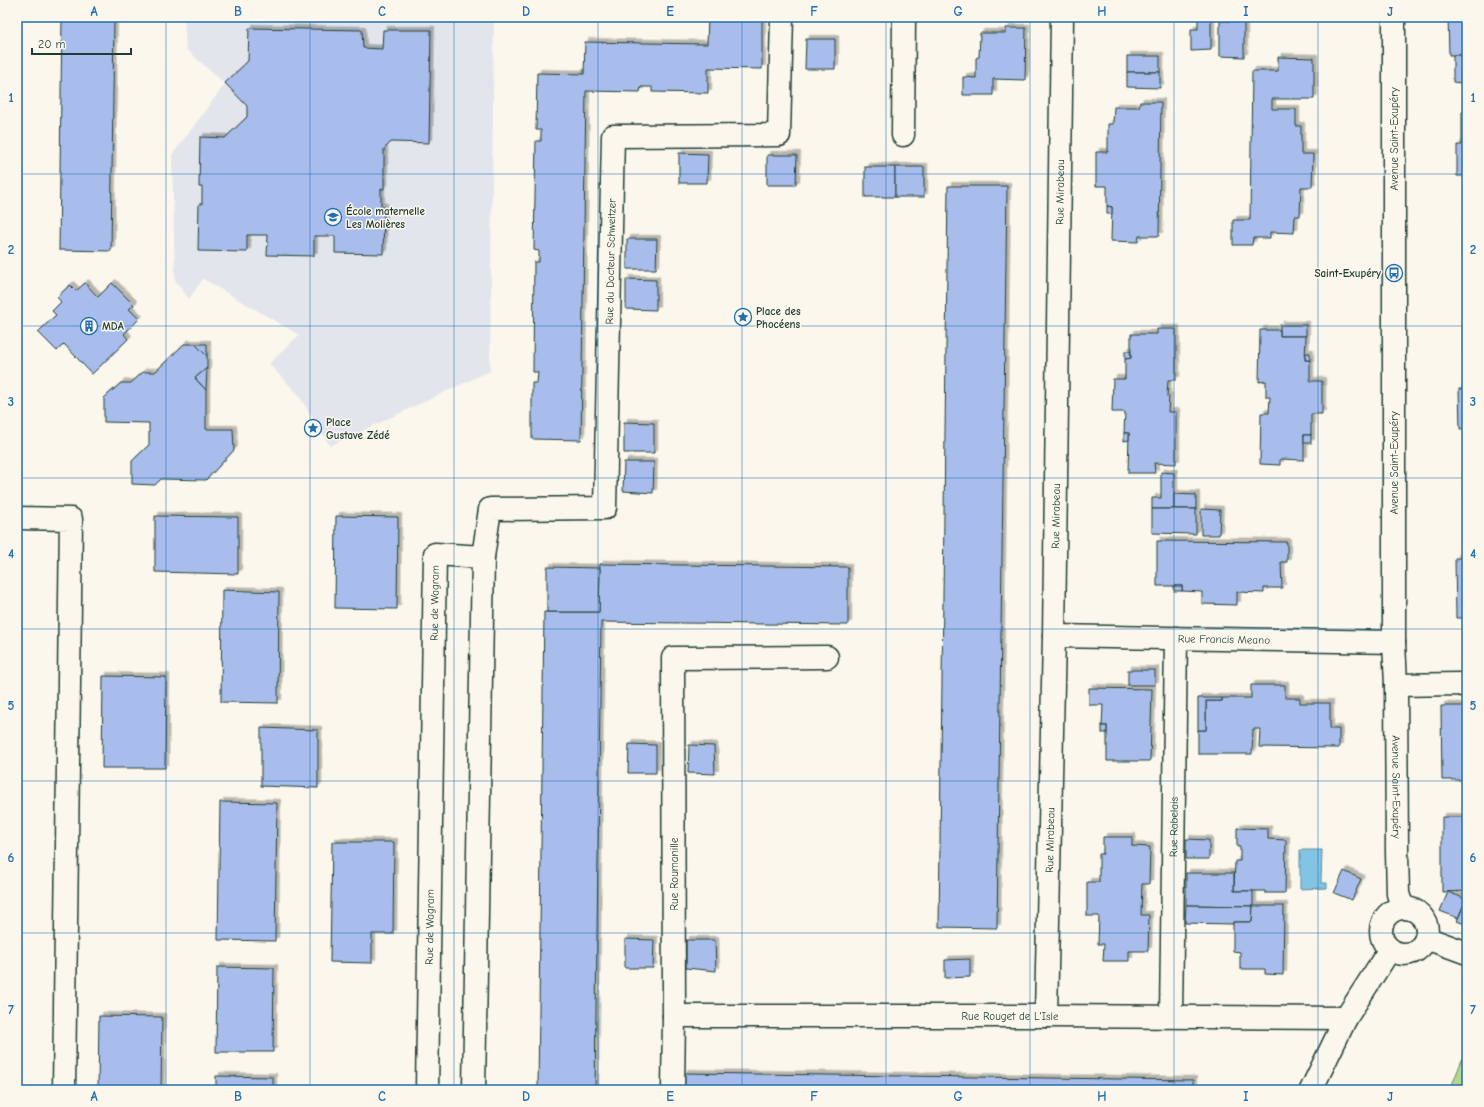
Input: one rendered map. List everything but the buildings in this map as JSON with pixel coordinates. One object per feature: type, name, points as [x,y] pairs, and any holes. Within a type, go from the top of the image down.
[{"type":"street","name":"Rue du Docteur Schweitzer","points":[[483,557],[490,509],[605,508],[613,136],[779,135],[782,17]]},
{"type":"street","points":[[903,135],[904,17]]},
{"type":"street","name":"Rue Mirabeau","points":[[1046,1016],[1054,636],[1062,17]]},
{"type":"street","name":"Avenue Saint-Exupéry","points":[[1394,17],[1394,642],[1396,685],[1398,894],[1403,908]]},
{"type":"street","points":[[17,518],[71,519],[64,1090]]},
{"type":"street","name":"Rue de Wagram","points":[[427,1090],[435,554],[483,557]]},
{"type":"street","points":[[474,1090],[483,557]]},
{"type":"street","name":"Rue Francis Meano","points":[[1054,636],[1394,642]]},
{"type":"street","name":"Rue Rabelais","points":[[1171,1016],[1176,638]]},
{"type":"street","name":"Rue Roumanille","points":[[673,1090],[673,658],[827,658]]},
{"type":"street","points":[[1396,685],[1458,684],[1467,686]]},
{"type":"street","points":[[1403,908],[1410,909],[1423,917],[1426,924],[1426,938],[1423,945],[1411,953],[1404,954],[1390,949],[1385,944],[1382,938],[1382,924],[1390,913],[1403,908]]},
{"type":"street","points":[[1426,938],[1467,953]]},
{"type":"street","points":[[1312,1090],[1346,1018],[1390,949]]},
{"type":"street","name":"Rue Rouget de L'Isle","points":[[674,1016],[1171,1016],[1346,1018]]},
{"type":"shaded area","name":"École maternelle Les Molières","points":[[184,17],[494,17],[490,371],[330,446],[297,393],[269,364],[299,335],[203,279],[189,299],[175,280],[172,155],[225,84],[186,49]]},
{"type":"green space","points":[[1467,1047],[1467,1090],[1450,1090]]},
{"type":"water","points":[[1300,850],[1322,850],[1321,883],[1327,883],[1327,888],[1300,889]]},
{"type":"place","name":"École maternelle Les Molières","points":[[333,217]]},
{"type":"place","name":"Saint-Exupéry","points":[[1394,273]]},
{"type":"place","name":"Place des Phocéens","points":[[743,317]]},
{"type":"place","name":"MDA","points":[[89,326]]},
{"type":"place","name":"Place Gustave Zédé","points":[[313,428]]}]
